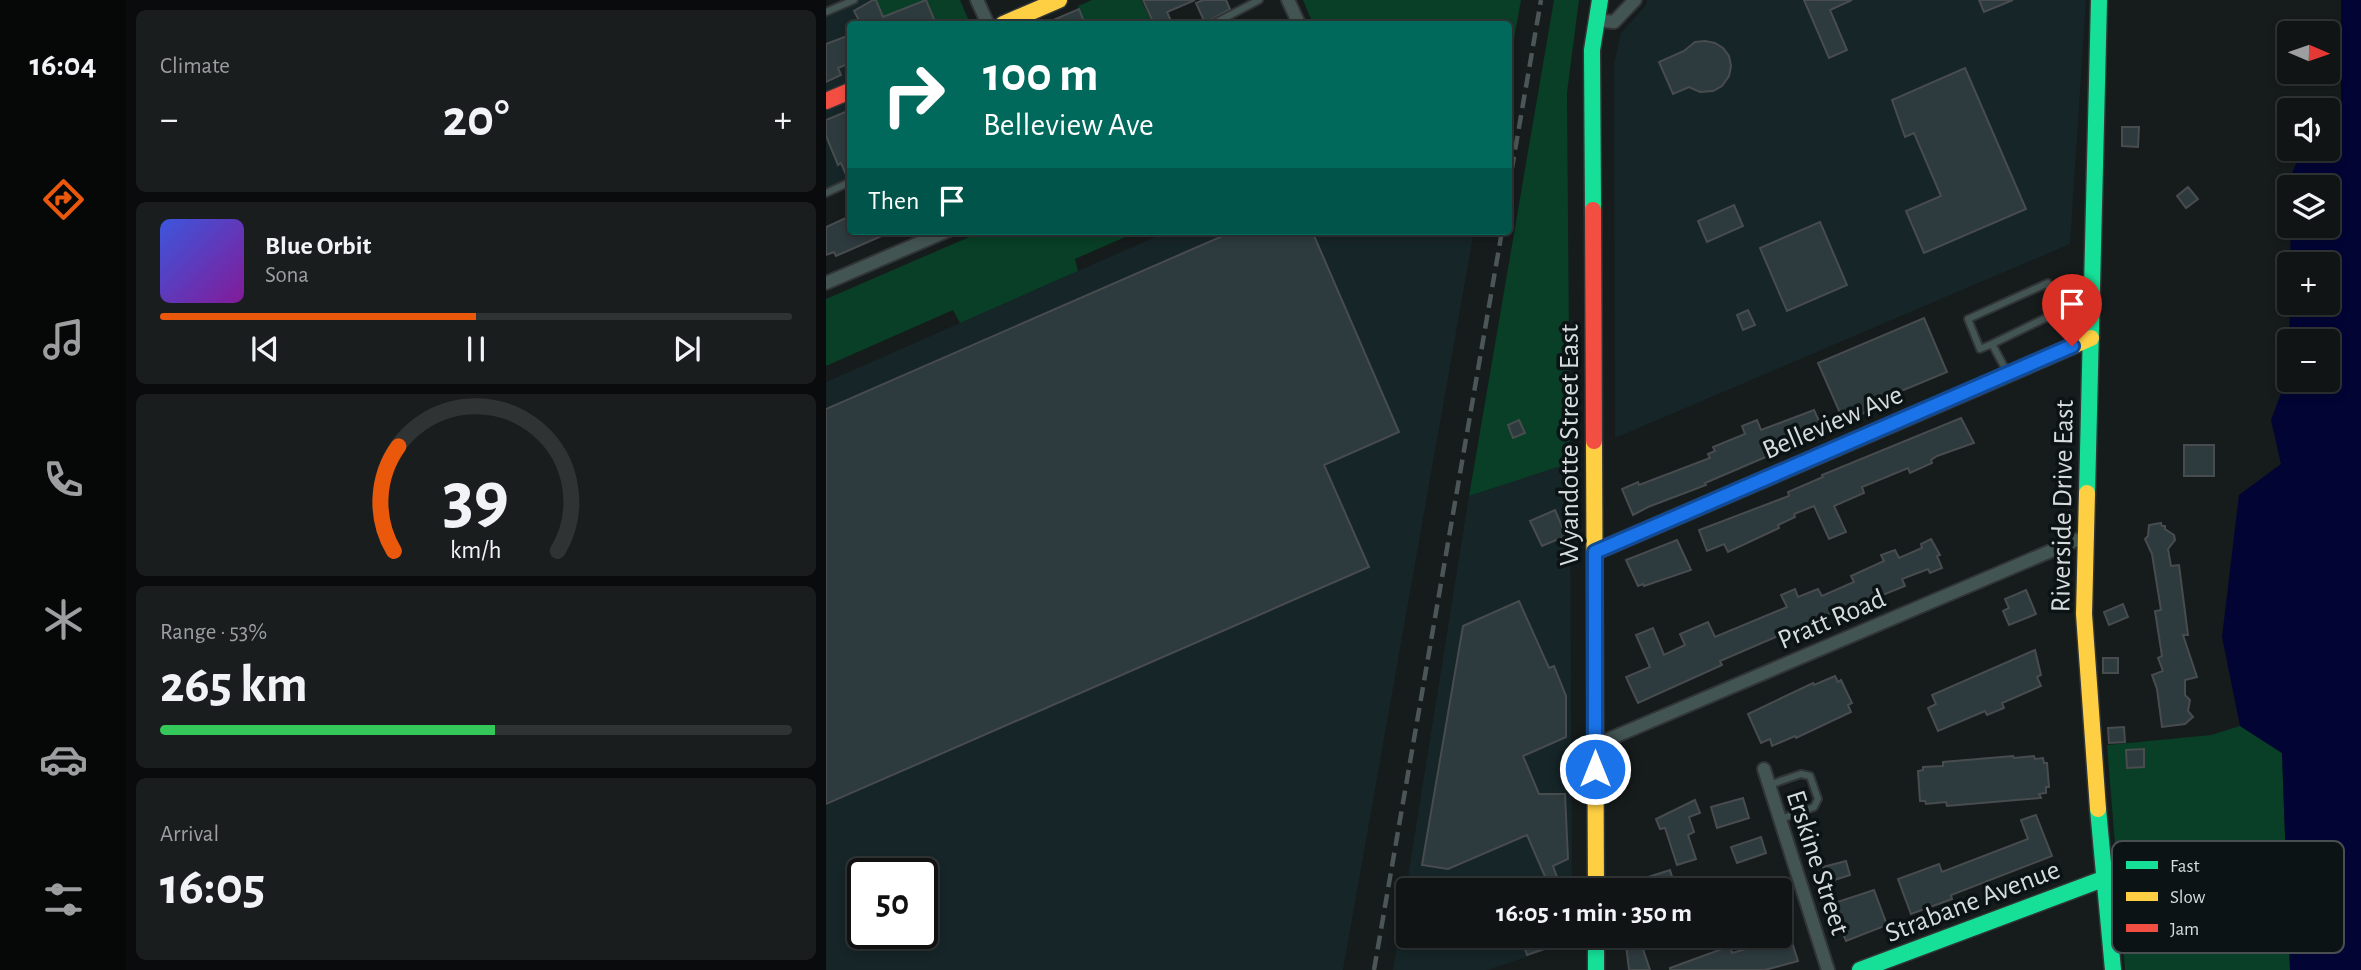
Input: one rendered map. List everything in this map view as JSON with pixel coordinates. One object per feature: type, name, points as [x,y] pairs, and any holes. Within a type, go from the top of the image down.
[{"type":"main road","points":[[1010,21],[1059,0]]},
{"type":"main road","name":"Wyandotte Street East","points":[[1596,878],[1592,50],[1600,0]]},
{"type":"main road","name":"Riverside Drive East","points":[[2099,0],[2084,614],[2103,878],[2113,970]]},
{"type":"main road","points":[[826,101],[847,92]]},
{"type":"main road","name":"Belleview Ave","points":[[1595,552],[2091,338]]},
{"type":"main road","name":"Strabane Avenue","points":[[1860,970],[2103,878]]},
{"type":"main road","points":[[1596,948],[1596,970]]},
{"type":"street","points":[[977,0],[987,21]]},
{"type":"street","points":[[1288,0],[1298,21]]},
{"type":"street","points":[[1597,20],[1614,22],[1635,0]]},
{"type":"street","points":[[826,283],[938,235]]},
{"type":"street","name":"Pratt Road","points":[[1595,745],[2086,536]]},
{"type":"street","name":"Erskine Street","points":[[1764,769],[1828,970]]},
{"type":"lane","points":[[826,12],[854,0]]},
{"type":"lane","points":[[1219,21],[1259,0]]},
{"type":"lane","points":[[826,193],[847,183]]},
{"type":"lane","points":[[2048,283],[2054,314],[1992,344],[1980,349],[1968,319],[2048,283]]},
{"type":"lane","points":[[2050,292],[2092,286]]},
{"type":"lane","points":[[1992,344],[2008,374]]},
{"type":"lane","points":[[1769,785],[1801,774],[1810,776],[1818,799],[1814,807],[1781,819]]},
{"type":"shaded area","points":[[853,0],[876,0],[884,21],[847,21],[847,185],[826,194],[826,12]]},
{"type":"shaded area","points":[[1647,0],[2086,0],[2070,244],[1615,438],[1614,64],[1621,33],[1646,5]]},
{"type":"shaded area","points":[[2341,0],[2361,0],[2361,970],[2290,970],[2289,953],[2344,953],[2344,841],[2285,841],[2282,753],[2240,726],[2222,637],[2239,495],[2281,464],[2271,420],[2282,392],[2340,392],[2340,329],[2289,329],[2290,315],[2340,315],[2340,252],[2290,252],[2291,238],[2340,238],[2340,175],[2291,175],[2297,161],[2340,161]]},
{"type":"shaded area","points":[[927,3],[936,21],[884,21]]},
{"type":"shaded area","points":[[1160,235],[1473,235],[1343,970],[826,970],[826,382]]},
{"type":"shaded area","points":[[1570,463],[1572,878],[1408,878],[1469,496]]},
{"type":"shaded area","points":[[1397,948],[1554,948],[1487,970],[1393,970]]},
{"type":"green space","points":[[876,0],[960,0],[969,21],[936,21],[927,3],[884,21]]},
{"type":"green space","points":[[1092,0],[1141,0],[1152,21],[1084,21],[1078,6]]},
{"type":"green space","points":[[1303,0],[1521,0],[1512,50],[1512,21],[1312,21]]},
{"type":"green space","points":[[1554,0],[1579,0],[1567,93],[1570,463],[1469,496]]},
{"type":"green space","points":[[974,235],[1130,235],[1075,259],[1078,271],[960,323],[953,310],[826,366],[826,299]]},
{"type":"green space","points":[[2240,726],[2282,753],[2285,841],[2115,841],[2107,745],[2211,735]]},
{"type":"green space","points":[[2124,953],[2289,953],[2290,970],[2125,970]]},
{"type":"building","points":[[876,0],[883,17],[926,0],[935,21],[859,21],[854,11]]},
{"type":"building","points":[[1143,0],[1195,0],[1167,12],[1171,21],[1153,21]]},
{"type":"building","points":[[1203,0],[1226,0],[1230,9],[1204,21],[1196,3]]},
{"type":"building","points":[[1804,0],[1852,0],[1830,10],[1847,50],[1829,58]]},
{"type":"building","points":[[1979,0],[2013,0],[1984,12]]},
{"type":"building","points":[[1079,9],[1084,21],[1051,21]]},
{"type":"building","points":[[847,36],[847,64],[838,68],[841,75],[826,82],[826,44]]},
{"type":"building","points":[[1705,41],[1723,48],[1729,56],[1729,76],[1722,86],[1713,91],[1700,92],[1689,87],[1673,94],[1659,62],[1684,51],[1695,42]]},
{"type":"building","points":[[1965,68],[2026,209],[1924,253],[1906,211],[1941,196],[1914,133],[1905,137],[1892,100]]},
{"type":"building","points":[[847,111],[847,177],[841,163],[838,165],[826,136],[826,120]]},
{"type":"building","points":[[2122,127],[2139,127],[2138,147],[2122,146]]},
{"type":"building","points":[[2188,187],[2198,199],[2186,208],[2177,196]]},
{"type":"building","points":[[1734,205],[1743,226],[1707,242],[1698,221]]},
{"type":"building","points":[[847,217],[847,235],[884,235],[836,256],[834,252],[826,255],[826,227]]},
{"type":"building","points":[[1820,222],[1847,285],[1787,311],[1760,248]]},
{"type":"building","points":[[1225,235],[1314,235],[1399,432],[1324,465],[1369,567],[826,804],[826,409]]},
{"type":"building","points":[[1748,310],[1755,325],[1743,330],[1737,315]]},
{"type":"building","points":[[1924,318],[1947,372],[1889,396],[1891,401],[1844,422],[1818,363]]},
{"type":"building","points":[[1814,410],[1824,432],[1633,515],[1622,489],[1710,458],[1708,454],[1715,451],[1713,447],[1745,434],[1742,426],[1757,420],[1761,430]]},
{"type":"building","points":[[1961,418],[1974,443],[1937,456],[1931,460],[1932,463],[1910,473],[1908,468],[1862,487],[1864,493],[1834,506],[1846,532],[1829,539],[1814,506],[1794,514],[1795,517],[1778,525],[1779,528],[1728,552],[1724,544],[1707,551],[1699,530],[1789,496],[1788,492],[1823,477],[1822,475]]},
{"type":"building","points":[[1519,420],[1525,433],[1513,438],[1508,425]]},
{"type":"building","points":[[2184,445],[2214,445],[2214,476],[2184,476]]},
{"type":"building","points":[[1555,510],[1566,536],[1542,546],[1530,521]]},
{"type":"building","points":[[2161,523],[2174,535],[2175,540],[2168,549],[2171,566],[2179,565],[2188,635],[2183,635],[2197,677],[2185,680],[2185,695],[2190,700],[2188,711],[2193,717],[2185,724],[2162,727],[2157,689],[2152,675],[2163,671],[2158,658],[2162,656],[2155,611],[2161,610],[2152,554],[2145,539],[2149,525]]},
{"type":"building","points":[[1931,539],[1940,555],[1937,556],[1942,568],[1930,573],[1928,569],[1902,579],[1905,586],[1860,604],[1861,607],[1841,616],[1838,610],[1720,661],[1722,665],[1638,703],[1626,677],[1650,667],[1636,635],[1653,628],[1664,655],[1685,645],[1680,634],[1708,622],[1715,637],[1787,607],[1781,595],[1795,589],[1798,597],[1818,589],[1822,596],[1854,582],[1851,576],[1884,561],[1881,555],[1895,550],[1899,558],[1922,548],[1921,544]]},
{"type":"building","points":[[1677,540],[1691,570],[1638,586],[1626,560]]},
{"type":"building","points":[[2026,590],[2036,614],[2009,625],[2003,611],[2009,608],[2005,599]]},
{"type":"building","points":[[1519,601],[1549,668],[1554,666],[1566,696],[1566,737],[1523,756],[1539,794],[1565,794],[1568,859],[1553,866],[1557,878],[1546,878],[1527,835],[1448,869],[1422,865],[1463,626]]},
{"type":"building","points":[[2123,604],[2128,617],[2109,625],[2104,612]]},
{"type":"building","points":[[2035,650],[2041,675],[2037,677],[2041,686],[2002,703],[2004,708],[1987,715],[1985,711],[1938,731],[1928,708],[1936,704],[1932,695]]},
{"type":"building","points":[[2103,658],[2118,658],[2118,673],[2103,673]]},
{"type":"building","points":[[1835,676],[1838,682],[1841,680],[1852,703],[1848,705],[1851,712],[1796,738],[1795,736],[1772,746],[1770,739],[1761,743],[1748,714],[1813,683],[1814,685]]},
{"type":"building","points":[[2124,727],[2125,742],[2109,743],[2108,728]]},
{"type":"building","points":[[2144,749],[2144,767],[2127,768],[2126,750]]},
{"type":"building","points":[[2034,756],[2035,759],[2043,758],[2044,763],[2047,763],[2049,787],[2046,787],[2046,793],[2039,794],[2041,798],[1947,806],[1946,802],[1926,804],[1925,801],[1920,801],[1918,771],[1923,770],[1923,767],[1943,766],[1943,762]]},
{"type":"building","points":[[1743,798],[1749,818],[1717,828],[1711,807]]},
{"type":"building","points":[[1695,800],[1700,813],[1689,817],[1694,832],[1688,835],[1696,859],[1677,865],[1665,828],[1660,829],[1656,819]]},
{"type":"building","points":[[2036,815],[2052,856],[1951,895],[1952,899],[1911,914],[1898,879],[1939,864],[1942,872],[2028,839],[2021,820]]},
{"type":"building","points":[[1761,837],[1766,853],[1737,863],[1731,847]]},
{"type":"building","points":[[1846,861],[1850,875],[1828,882],[1823,867]]},
{"type":"building","points":[[1670,870],[1672,878],[1645,878]]},
{"type":"building","points":[[1874,890],[1887,925],[1846,941],[1831,904]]},
{"type":"building","points":[[1792,942],[1798,961],[1765,970],[1670,970],[1725,948],[1731,948],[1732,953],[1750,948],[1792,948]]},
{"type":"building","points":[[1525,948],[1547,948],[1527,955]]},
{"type":"building","points":[[1626,948],[1643,948],[1650,970],[1629,970]]},
{"type":"railway","points":[[1512,168],[1541,0]]},
{"type":"railway","points":[[1374,970],[1501,235]]},
{"type":"traffic: fast","points":[[1593,210],[1592,50],[1600,0]]},
{"type":"traffic: fast","points":[[2087,493],[2099,0]]},
{"type":"traffic: fast","points":[[2098,809],[2113,970]]},
{"type":"traffic: fast","points":[[1860,970],[2103,879]]},
{"type":"traffic: fast","points":[[1596,948],[1596,970]]},
{"type":"traffic: slow","points":[[1010,21],[1059,0]]},
{"type":"traffic: slow","points":[[1976,388],[2091,338]]},
{"type":"traffic: slow","points":[[1594,441],[1596,878]]},
{"type":"traffic: slow","points":[[2087,493],[2084,614],[2098,809]]},
{"type":"traffic: jam","points":[[826,101],[847,92]]},
{"type":"traffic: jam","points":[[1593,210],[1594,441]]},
{"type":"traffic: jam","points":[[1595,552],[1976,388]]},
{"type":"route","points":[[1595,769],[1595,552],[2072,346]]}]
